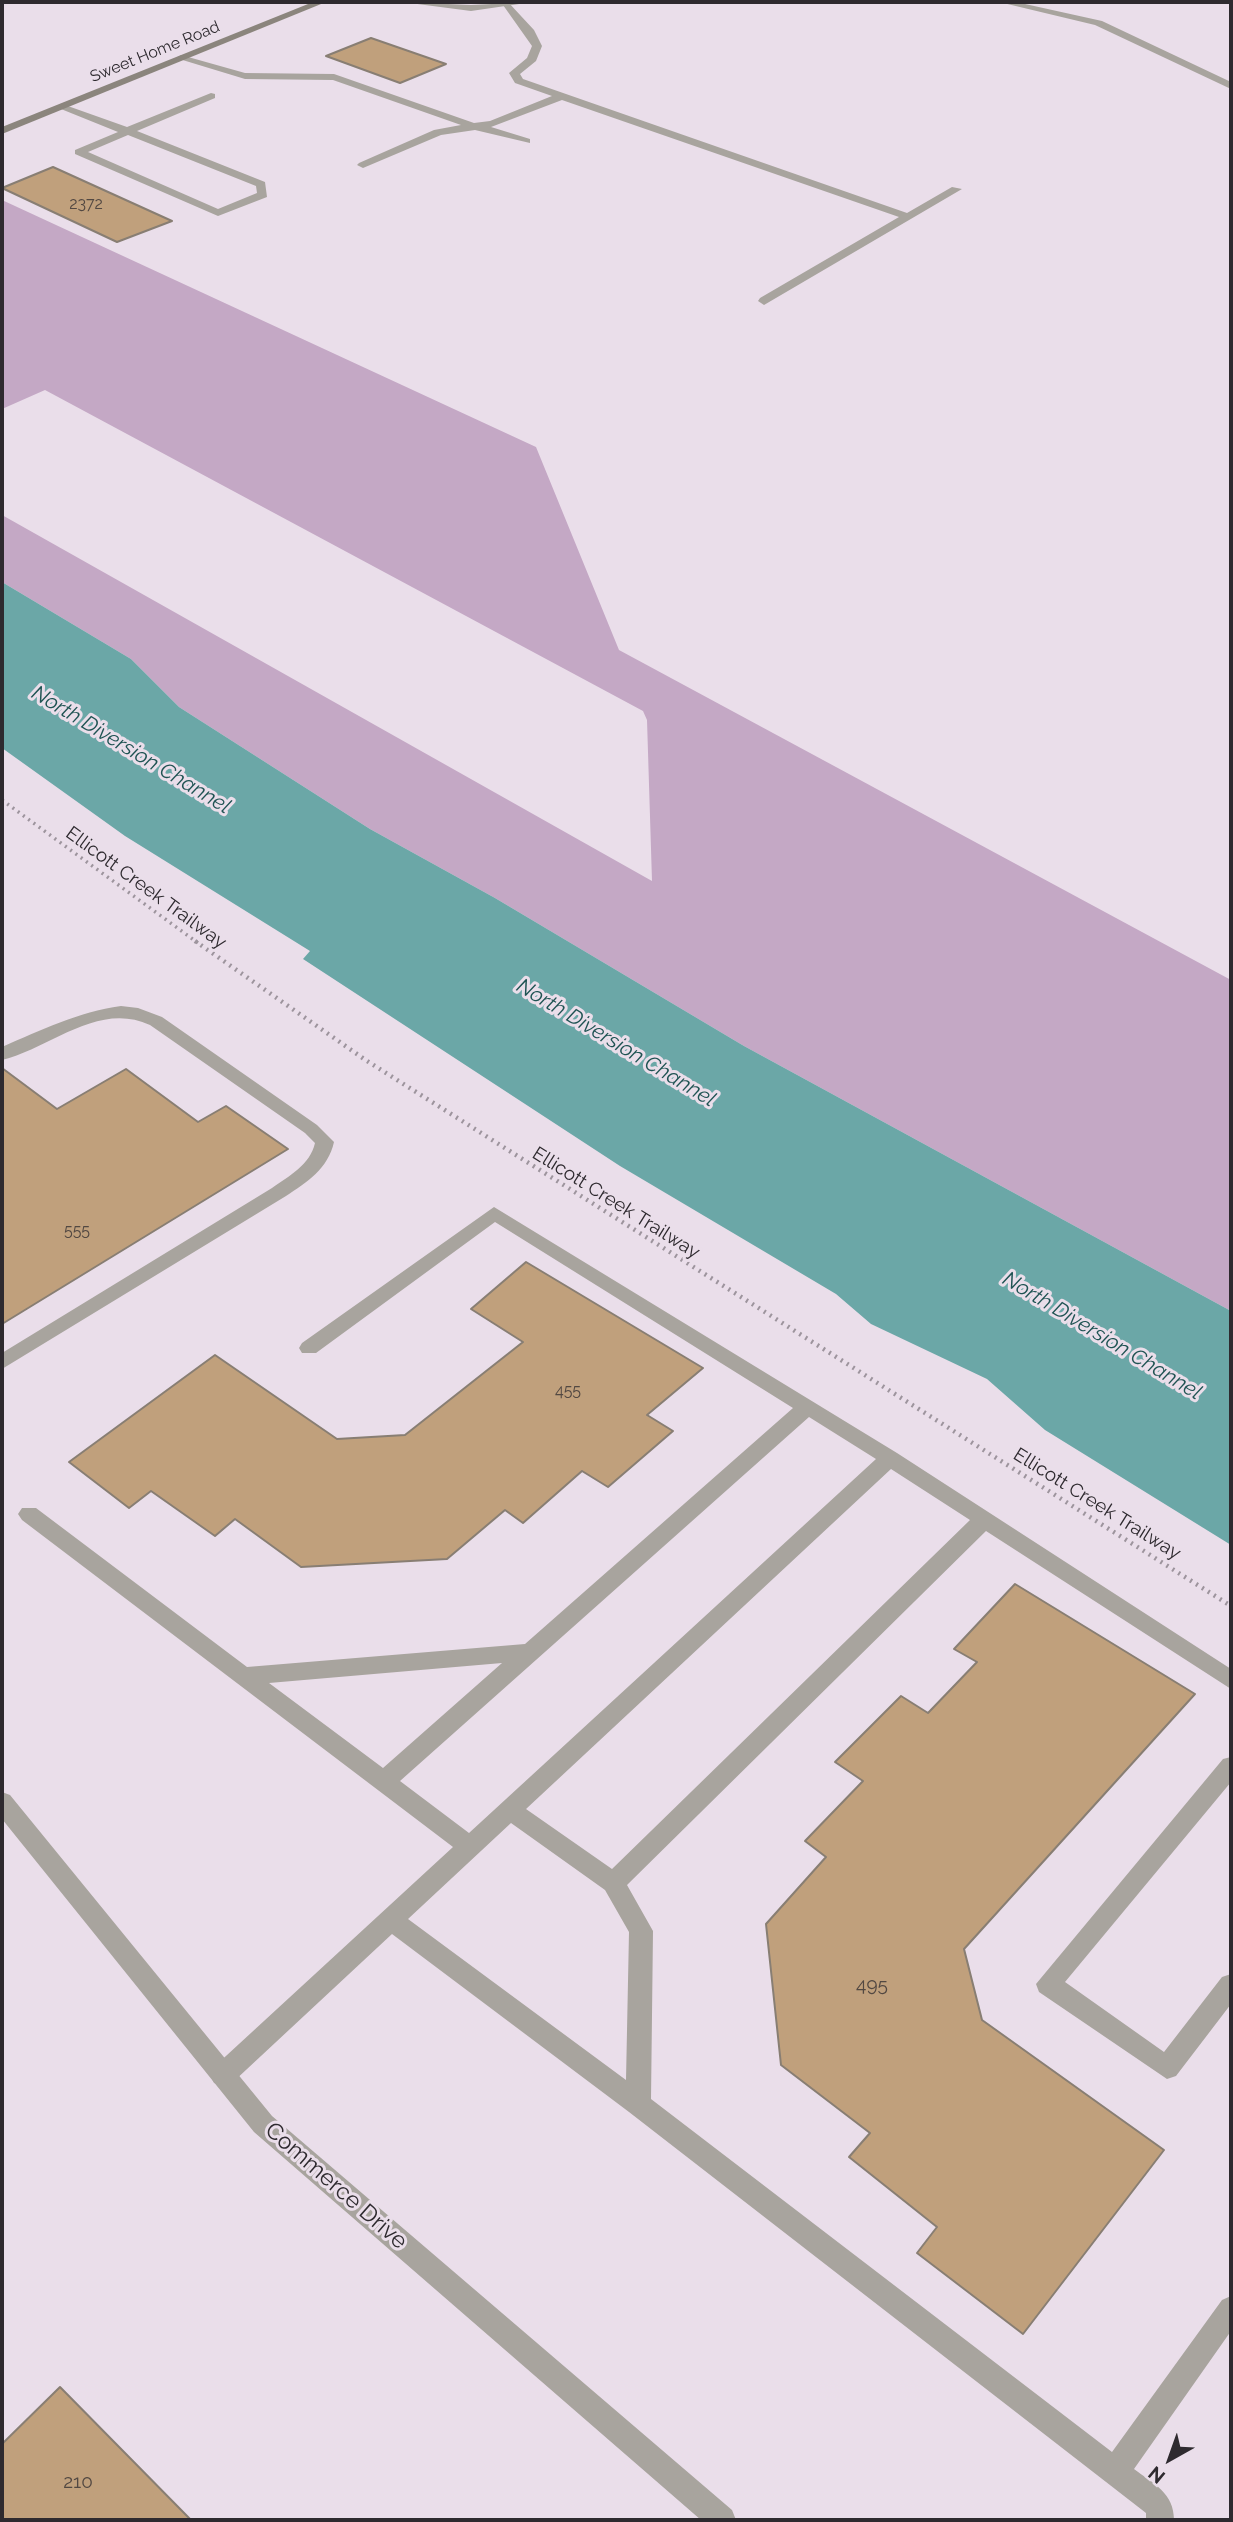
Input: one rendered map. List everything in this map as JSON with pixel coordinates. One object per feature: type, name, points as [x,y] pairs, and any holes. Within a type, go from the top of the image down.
[{"type":"main road","name":"Sweet Home Road","points":[[4,128],[321,2]]},
{"type":"street","points":[[407,2],[443,7],[528,2]]},
{"type":"street","points":[[1004,2],[1098,23],[1173,55],[1231,86]]},
{"type":"street","points":[[508,5],[537,46],[532,59],[514,73],[519,81],[909,217]]},
{"type":"street","points":[[181,58],[245,76],[334,77],[470,125],[526,141]]},
{"type":"street","points":[[61,107],[128,131],[261,184],[263,195],[218,213],[79,152],[128,131],[211,96]]},
{"type":"street","points":[[363,165],[438,132],[505,120],[559,97]]},
{"type":"street","points":[[764,301],[956,189]]},
{"type":"street","points":[[2,1054],[78,1023],[108,1014],[134,1012],[156,1021],[311,1129],[325,1142],[323,1154],[312,1168],[279,1192],[2,1362]]},
{"type":"street","points":[[310,1348],[494,1213],[890,1458],[1231,1681]]},
{"type":"street","points":[[383,1782],[807,1408]]},
{"type":"street","points":[[223,2075],[890,1458]]},
{"type":"street","points":[[29,1514],[470,1847]]},
{"type":"street","points":[[613,1883],[985,1519]]},
{"type":"street","points":[[243,1676],[530,1652]]},
{"type":"street","points":[[1231,1766],[1048,1984],[1167,2067],[1231,1984]]},
{"type":"street","name":"Commerce Drive","points":[[2,1802],[263,2124],[722,2520]]},
{"type":"street","points":[[510,1810],[613,1883],[641,1931],[638,2104]]},
{"type":"street","points":[[391,1920],[638,2104],[1160,2506],[1160,2520]]},
{"type":"street","points":[[1115,2472],[1231,2309]]},
{"type":"path","name":"Ellicott Creek Trailway","points":[[2,800],[232,968],[367,1061],[1231,1606]]},
{"type":"shaded area","points":[[2,200],[536,447],[619,650],[1231,980],[1231,1311],[744,1046],[495,898],[370,829],[179,707],[131,659],[2,582],[2,515],[652,881],[647,720],[643,711],[45,390],[2,409]]},
{"type":"water","name":"North Diversion Channel","points":[[2,582],[131,659],[179,707],[370,829],[495,898],[744,1046],[1231,1311],[1231,1545],[1045,1430],[987,1379],[871,1324],[836,1294],[620,1166],[303,959],[310,951],[125,836],[2,748]]},
{"type":"building","points":[[371,38],[446,64],[400,83],[326,56]]},
{"type":"building","points":[[53,167],[172,221],[117,242],[2,188]]},
{"type":"building","points":[[2,1068],[57,1109],[126,1069],[198,1122],[226,1106],[288,1149],[2,1324]]},
{"type":"building","points":[[526,1262],[703,1368],[647,1415],[673,1431],[608,1487],[582,1471],[523,1523],[505,1510],[447,1559],[301,1567],[235,1519],[215,1536],[151,1491],[129,1508],[69,1462],[215,1355],[337,1439],[405,1435],[523,1342],[471,1309]]},
{"type":"building","points":[[1015,1584],[1195,1694],[964,1949],[982,2020],[1164,2150],[1023,2334],[917,2253],[937,2227],[849,2157],[870,2133],[781,2065],[766,1924],[826,1857],[805,1841],[863,1781],[835,1762],[901,1696],[928,1713],[977,1662],[954,1649]]},
{"type":"building","points":[[60,2387],[191,2520],[2,2520],[2,2444]]}]
